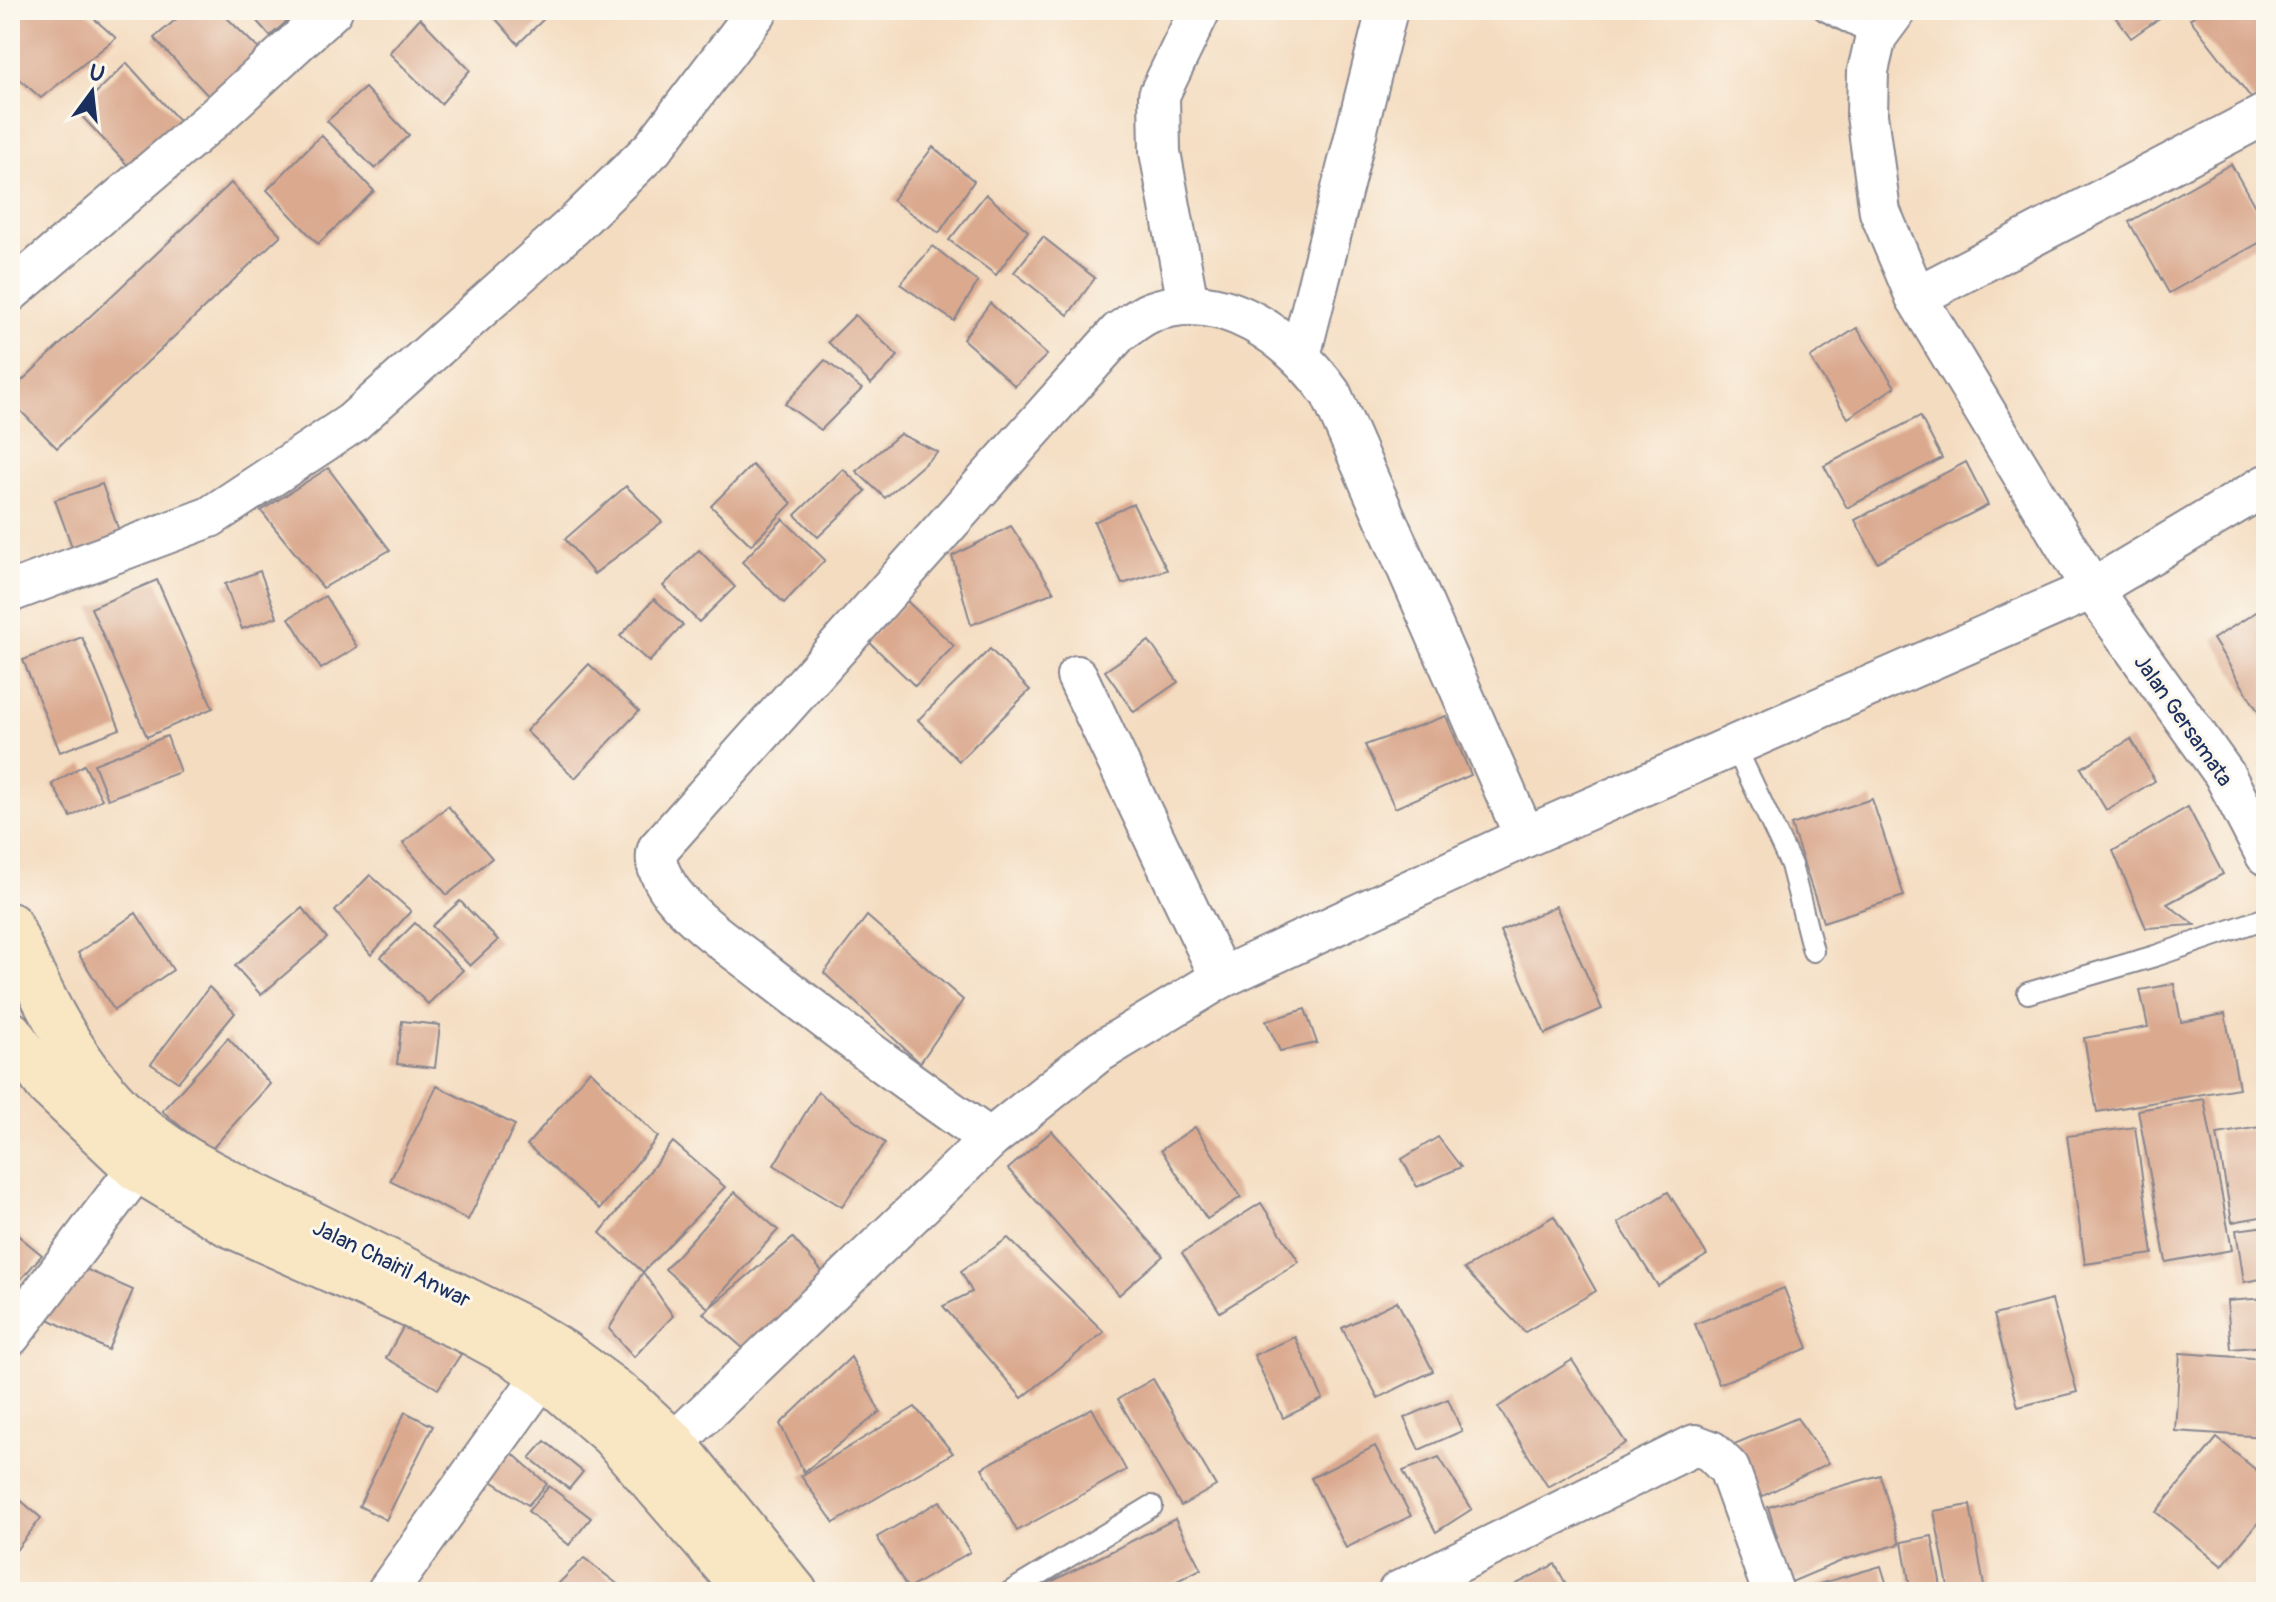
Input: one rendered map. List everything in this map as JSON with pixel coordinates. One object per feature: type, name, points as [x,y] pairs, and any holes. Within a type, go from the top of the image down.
[{"type":"main road","name":"Jalan Chairil Anwar","points":[[10,925],[38,989],[81,1062],[120,1107],[166,1148],[236,1186],[523,1328],[564,1353],[629,1401],[674,1443],[795,1592]]},
{"type":"main road","name":"Jalan Chairil Anwar","points":[[10,1033],[48,1085],[137,1169],[228,1224],[472,1333],[543,1375],[613,1436],[748,1592]]},
{"type":"street","points":[[10,292],[218,115],[332,10]]},
{"type":"street","points":[[10,592],[210,517],[352,423],[530,265],[653,148],[758,10]]},
{"type":"street","points":[[1188,304],[1160,152],[1159,95],[1200,10]]},
{"type":"street","points":[[1300,356],[1387,10]]},
{"type":"street","name":"Jalan Gersamata","points":[[1886,23],[1868,71],[1867,115],[1880,212],[1916,297],[2092,589],[2224,774],[2266,855]]},
{"type":"street","points":[[1916,297],[2266,114]]},
{"type":"street","points":[[990,1139],[908,1083],[713,932],[674,895],[661,876],[656,856],[658,849],[703,796],[1119,332],[1149,313],[1188,304],[1235,313],[1271,331],[1312,367],[1331,394],[1525,837]]},
{"type":"street","points":[[674,1443],[990,1139],[1096,1054],[1221,978],[1525,837],[2092,589],[2266,485]]},
{"type":"street","points":[[1077,676],[1221,978]]},
{"type":"street","points":[[10,1336],[137,1169]]},
{"type":"street","points":[[387,1592],[543,1375]]},
{"type":"street","points":[[1398,1592],[1695,1445],[1711,1451],[1729,1469],[1773,1592]]},
{"type":"lane","points":[[1824,10],[1886,23]]},
{"type":"lane","points":[[1734,744],[1791,865],[1813,951]]},
{"type":"lane","points":[[2028,993],[2155,956],[2266,918]]},
{"type":"lane","points":[[1010,1592],[1152,1506]]},
{"type":"building","points":[[20,10],[84,10],[116,38],[41,98],[10,71],[10,18]]},
{"type":"building","points":[[187,10],[219,10],[266,56],[212,100],[154,38]]},
{"type":"building","points":[[247,10],[300,10],[270,36]]},
{"type":"building","points":[[488,10],[553,10],[518,44]]},
{"type":"building","points":[[2110,10],[2171,10],[2131,38]]},
{"type":"building","points":[[2201,10],[2266,10],[2266,96],[2256,104],[2190,19]]},
{"type":"building","points":[[420,18],[470,70],[441,104],[389,53]]},
{"type":"building","points":[[127,63],[183,125],[132,170],[77,111]]},
{"type":"building","points":[[365,88],[409,135],[375,169],[327,121]]},
{"type":"building","points":[[321,135],[374,191],[318,244],[267,190]]},
{"type":"building","points":[[933,147],[974,181],[939,233],[892,200]]},
{"type":"building","points":[[2231,164],[2266,226],[2266,239],[2169,293],[2129,222]]},
{"type":"building","points":[[231,183],[281,235],[57,448],[10,400],[10,392]]},
{"type":"building","points":[[986,194],[1028,231],[996,275],[949,240]]},
{"type":"building","points":[[1043,237],[1095,278],[1068,315],[1014,272]]},
{"type":"building","points":[[933,246],[978,282],[954,321],[900,284]]},
{"type":"building","points":[[990,303],[1047,355],[1015,386],[963,339]]},
{"type":"building","points":[[855,315],[898,356],[871,384],[828,342]]},
{"type":"building","points":[[1857,328],[1895,387],[1848,418],[1810,358]]},
{"type":"building","points":[[825,360],[862,389],[821,430],[785,404]]},
{"type":"building","points":[[1920,416],[1942,458],[1847,508],[1824,466]]},
{"type":"building","points":[[900,434],[938,452],[885,498],[856,471]]},
{"type":"building","points":[[1966,462],[1988,505],[1877,562],[1855,520]]},
{"type":"building","points":[[752,465],[792,503],[751,545],[711,506]]},
{"type":"building","points":[[328,468],[390,550],[323,588],[261,511]]},
{"type":"building","points":[[843,469],[866,491],[818,537],[795,515]]},
{"type":"building","points":[[102,484],[122,539],[75,555],[55,500]]},
{"type":"building","points":[[626,486],[662,522],[594,574],[565,539]]},
{"type":"building","points":[[1133,504],[1167,570],[1122,584],[1094,522]]},
{"type":"building","points":[[783,519],[825,560],[784,603],[742,562]]},
{"type":"building","points":[[1011,526],[1054,592],[971,625],[952,556]]},
{"type":"building","points":[[699,550],[735,587],[699,622],[663,586]]},
{"type":"building","points":[[260,571],[277,617],[242,629],[225,584]]},
{"type":"building","points":[[157,580],[213,708],[147,737],[91,608]]},
{"type":"building","points":[[325,596],[357,647],[321,669],[289,618]]},
{"type":"building","points":[[654,599],[683,625],[649,662],[620,636]]},
{"type":"building","points":[[907,601],[954,646],[915,686],[868,641]]},
{"type":"building","points":[[2266,606],[2266,724],[2213,639]]},
{"type":"building","points":[[82,637],[120,729],[60,752],[23,660]]},
{"type":"building","points":[[1149,641],[1178,682],[1134,712],[1105,671]]},
{"type":"building","points":[[990,649],[1030,690],[959,761],[918,720]]},
{"type":"building","points":[[589,664],[639,711],[575,778],[526,731]]},
{"type":"building","points":[[1446,716],[1471,775],[1395,808],[1365,745]]},
{"type":"building","points":[[167,736],[180,772],[108,799],[94,764]]},
{"type":"building","points":[[2131,739],[2155,781],[2106,810],[2081,768]]},
{"type":"building","points":[[84,765],[102,799],[71,817],[52,784]]},
{"type":"building","points":[[1872,799],[1904,896],[1823,922],[1791,825]]},
{"type":"building","points":[[448,806],[492,858],[447,895],[403,843]]},
{"type":"building","points":[[2188,807],[2223,874],[2167,904],[2195,925],[2146,928],[2113,851]]},
{"type":"building","points":[[370,875],[411,911],[371,955],[335,911]]},
{"type":"building","points":[[460,901],[498,940],[470,966],[432,926]]},
{"type":"building","points":[[1556,906],[1602,1009],[1545,1034],[1500,931]]},
{"type":"building","points":[[302,908],[327,938],[261,995],[235,966]]},
{"type":"building","points":[[136,913],[173,970],[114,1010],[78,953]]},
{"type":"building","points":[[867,916],[963,1000],[920,1063],[824,973]]},
{"type":"building","points":[[415,923],[463,970],[428,1004],[381,957]]},
{"type":"building","points":[[2174,984],[2181,1022],[2225,1014],[2239,1088],[2097,1112],[2084,1038],[2148,1027],[2140,990]]},
{"type":"building","points":[[209,987],[235,1013],[178,1082],[151,1064]]},
{"type":"building","points":[[1305,1009],[1317,1043],[1280,1051],[1266,1021]]},
{"type":"building","points":[[402,1021],[440,1025],[435,1068],[397,1064]]},
{"type":"building","points":[[228,1038],[270,1084],[210,1151],[162,1111]]},
{"type":"building","points":[[590,1070],[658,1137],[600,1209],[527,1145]]},
{"type":"building","points":[[437,1086],[515,1125],[468,1220],[390,1181]]},
{"type":"building","points":[[818,1092],[885,1143],[842,1207],[774,1165]]},
{"type":"building","points":[[2204,1099],[2232,1250],[2166,1262],[2138,1110]]},
{"type":"building","points":[[2266,1126],[2266,1216],[2232,1222],[2217,1134]]},
{"type":"building","points":[[1195,1127],[1241,1197],[1207,1219],[1161,1150]]},
{"type":"building","points":[[2135,1127],[2153,1254],[2085,1264],[2067,1136]]},
{"type":"building","points":[[1052,1131],[1163,1256],[1119,1295],[1008,1169]]},
{"type":"building","points":[[1438,1137],[1461,1167],[1417,1187],[1402,1159]]},
{"type":"building","points":[[673,1142],[725,1187],[643,1272],[600,1233]]},
{"type":"building","points":[[735,1192],[778,1230],[708,1308],[665,1269]]},
{"type":"building","points":[[1668,1192],[1707,1255],[1658,1286],[1618,1223]]},
{"type":"building","points":[[1261,1203],[1299,1262],[1220,1312],[1182,1253]]},
{"type":"building","points":[[1554,1216],[1596,1291],[1525,1332],[1464,1269]]},
{"type":"building","points":[[2266,1226],[2266,1278],[2244,1282],[2236,1230]]},
{"type":"building","points":[[10,1229],[42,1255],[10,1292]]},
{"type":"building","points":[[793,1238],[826,1276],[752,1356],[703,1313]]},
{"type":"building","points":[[1008,1238],[1104,1332],[1022,1398],[943,1306],[972,1292],[961,1271]]},
{"type":"building","points":[[74,1264],[133,1290],[108,1350],[43,1316]]},
{"type":"building","points":[[643,1272],[673,1316],[634,1357],[609,1329]]},
{"type":"building","points":[[1784,1288],[1808,1348],[1719,1384],[1695,1324]]},
{"type":"building","points":[[2266,1298],[2266,1346],[2231,1349],[2227,1301]]},
{"type":"building","points":[[2052,1300],[2077,1392],[2018,1407],[1994,1315]]},
{"type":"building","points":[[1397,1301],[1433,1371],[1378,1398],[1342,1328]]},
{"type":"building","points":[[406,1322],[461,1354],[438,1389],[386,1358]]},
{"type":"building","points":[[1295,1337],[1323,1399],[1283,1418],[1254,1355]]},
{"type":"building","points":[[2180,1353],[2266,1359],[2266,1437],[2175,1431]]},
{"type":"building","points":[[851,1357],[880,1412],[804,1472],[780,1424]]},
{"type":"building","points":[[1572,1360],[1626,1443],[1548,1487],[1498,1407]]},
{"type":"building","points":[[1153,1379],[1216,1486],[1181,1506],[1118,1399]]},
{"type":"building","points":[[1448,1399],[1462,1431],[1419,1450],[1404,1418]]},
{"type":"building","points":[[915,1407],[953,1453],[834,1523],[801,1476]]},
{"type":"building","points":[[1092,1408],[1126,1470],[1017,1531],[982,1468]]},
{"type":"building","points":[[405,1412],[433,1426],[386,1520],[359,1506]]},
{"type":"building","points":[[1797,1418],[1829,1463],[1755,1500],[1727,1447]]},
{"type":"building","points":[[2217,1438],[2266,1478],[2266,1513],[2222,1566],[2156,1512]]},
{"type":"building","points":[[545,1441],[583,1472],[569,1489],[530,1458]]},
{"type":"building","points":[[504,1446],[547,1484],[528,1505],[481,1474]]},
{"type":"building","points":[[1375,1446],[1411,1516],[1346,1548],[1311,1478]]},
{"type":"building","points":[[1439,1457],[1472,1509],[1436,1532],[1403,1471]]},
{"type":"building","points":[[1880,1475],[1900,1544],[1846,1559],[1782,1586],[1768,1540],[1777,1537],[1768,1507]]},
{"type":"building","points":[[549,1486],[591,1518],[569,1545],[528,1511]]},
{"type":"building","points":[[10,1491],[41,1518],[10,1558]]},
{"type":"building","points":[[940,1501],[970,1552],[908,1589],[877,1537]]},
{"type":"building","points":[[1970,1505],[1985,1592],[1949,1592],[1934,1511]]},
{"type":"building","points":[[1175,1519],[1201,1569],[1155,1592],[1031,1592]]},
{"type":"building","points":[[1932,1536],[1942,1592],[1911,1592],[1902,1542]]},
{"type":"building","points":[[584,1558],[620,1586],[614,1592],[550,1592]]},
{"type":"building","points":[[1555,1564],[1570,1592],[1506,1592],[1505,1590]]},
{"type":"building","points":[[1881,1566],[1889,1592],[1795,1592],[1795,1591]]}]
